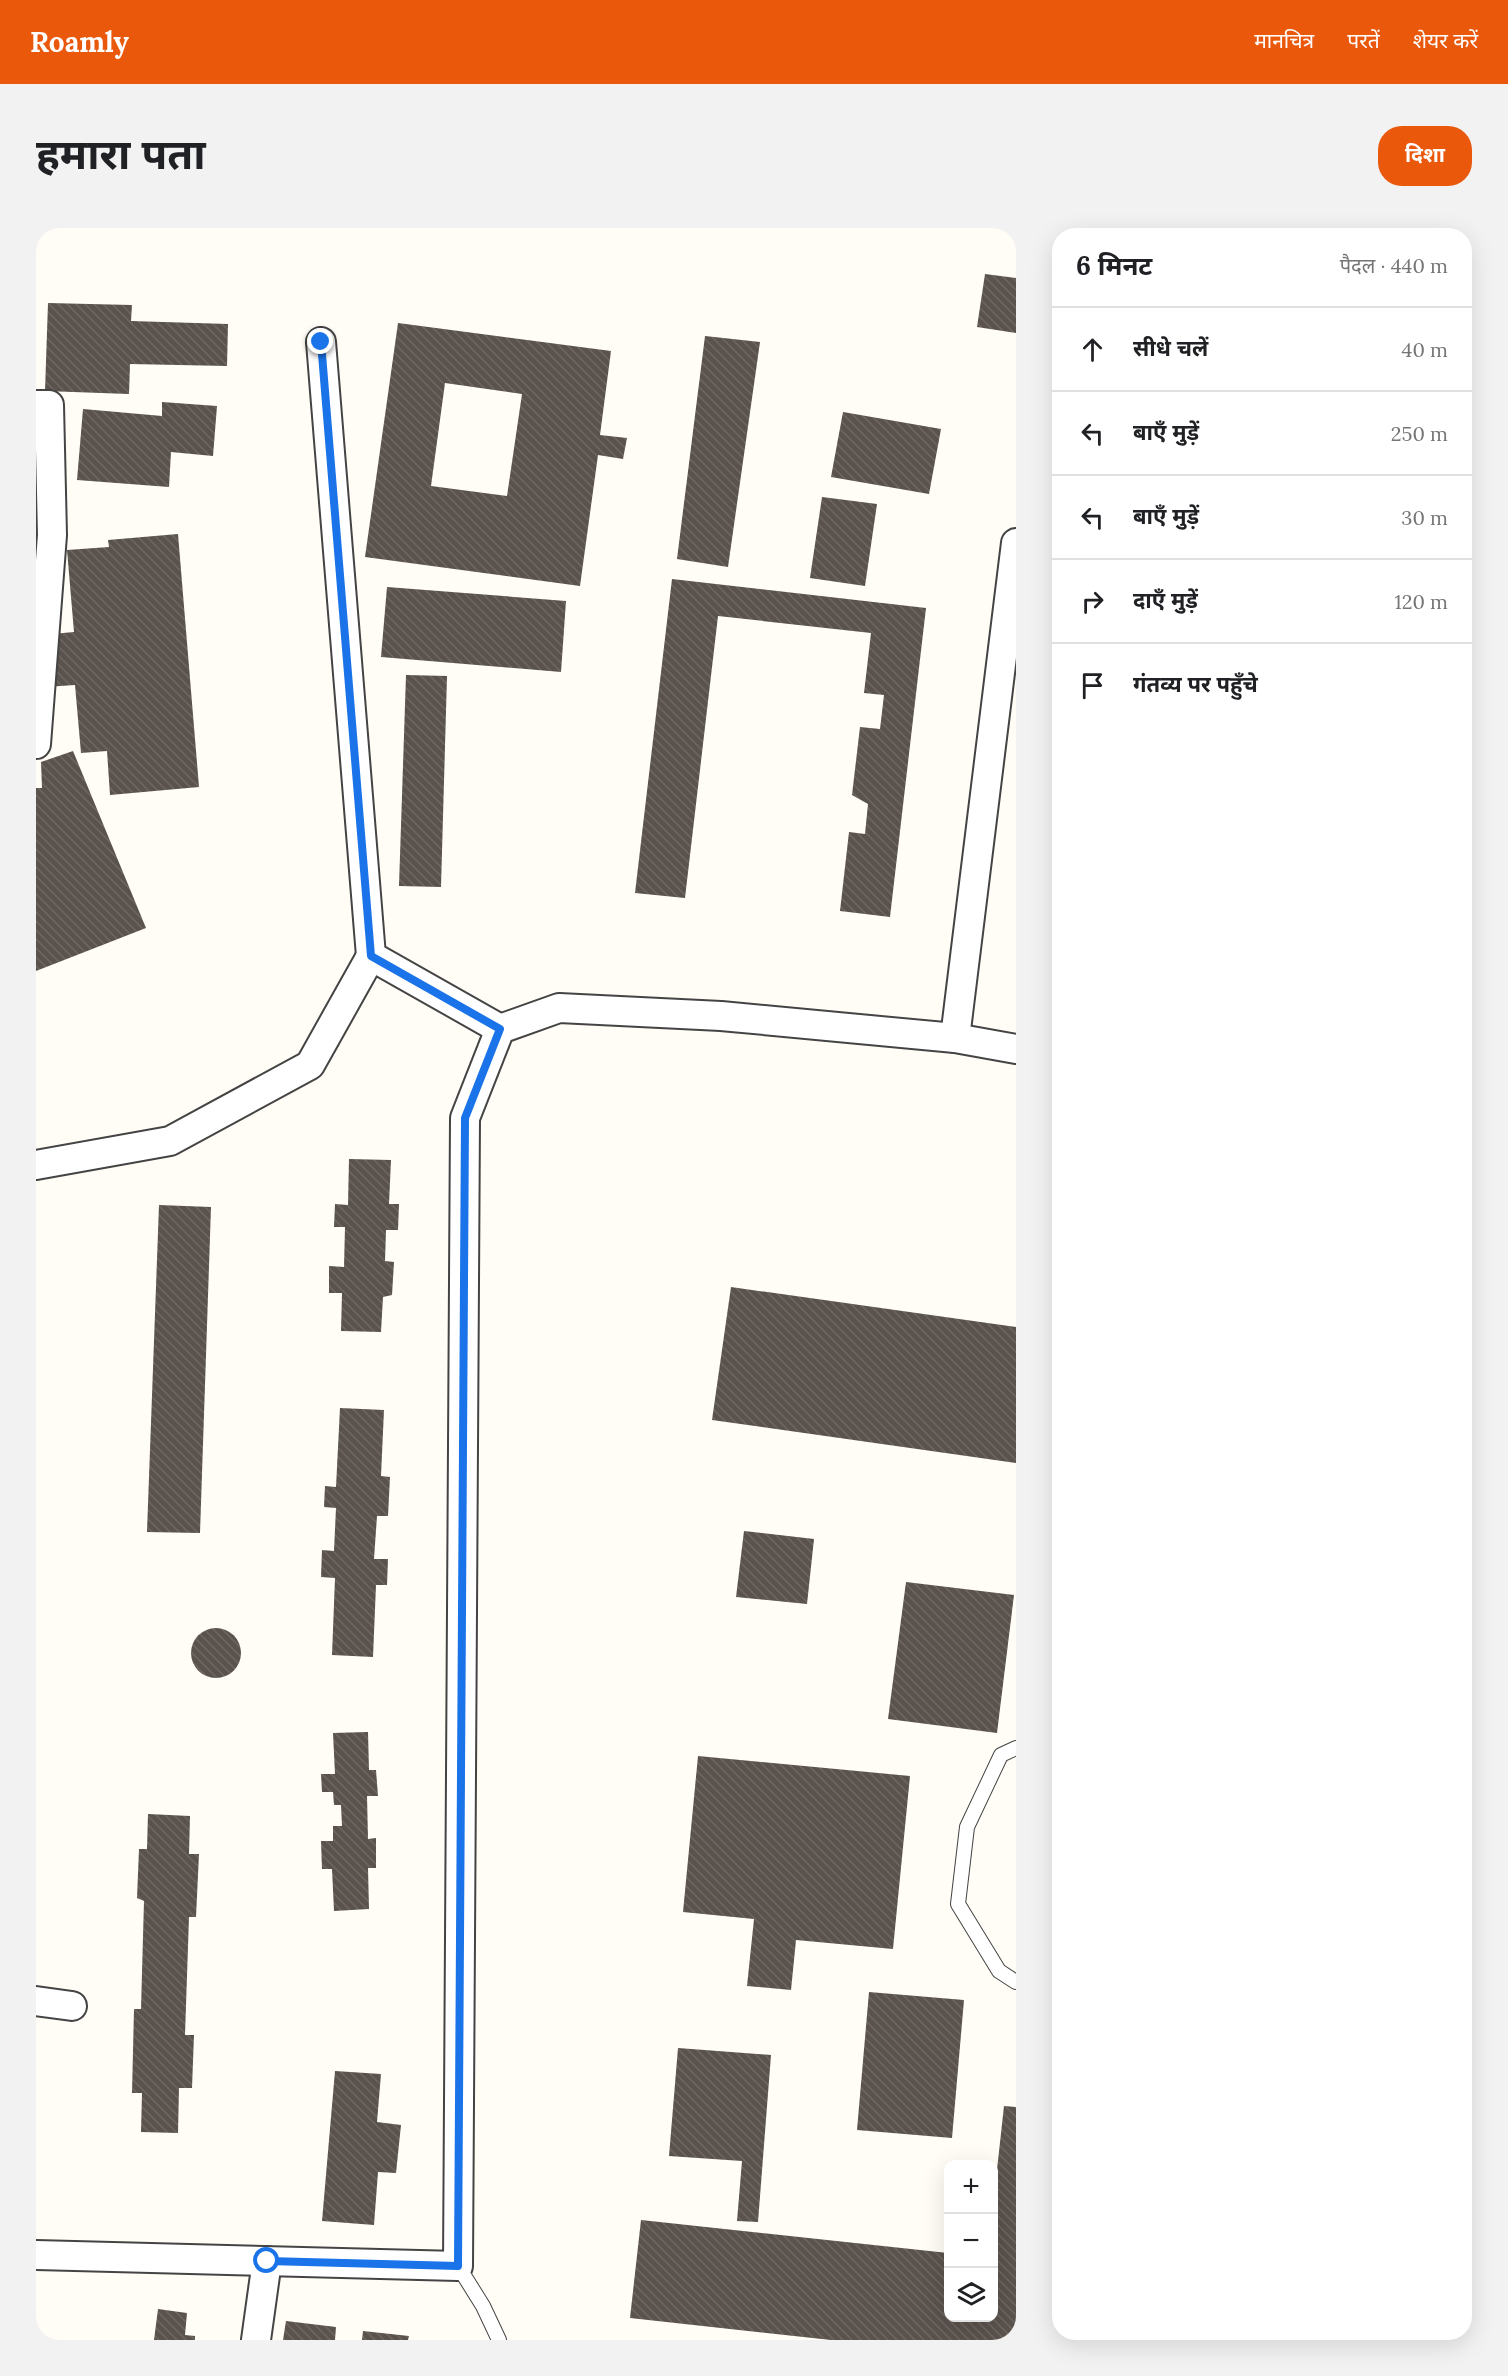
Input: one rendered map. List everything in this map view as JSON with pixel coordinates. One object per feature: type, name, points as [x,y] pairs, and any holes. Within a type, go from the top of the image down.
[{"type":"street","points":[[36,1165],[170,1141],[310,1065],[371,956],[321,342]]},
{"type":"street","points":[[36,405],[50,405],[52,535],[36,744]]},
{"type":"street","points":[[955,1038],[1016,543]]},
{"type":"street","points":[[371,956],[500,1029]]},
{"type":"street","points":[[36,2255],[458,2266],[465,1118],[500,1029],[559,1008],[721,1016],[955,1038],[1016,1049]]},
{"type":"street","points":[[36,2001],[72,2006]]},
{"type":"street","points":[[256,2340],[267,2261]]},
{"type":"lane","points":[[1016,1748],[1001,1755],[967,1827],[958,1904],[999,1971],[1016,1982]]},
{"type":"lane","points":[[458,2266],[483,2306],[499,2340]]},
{"type":"building","points":[[985,274],[1016,278],[1016,333],[977,327]]},
{"type":"building","points":[[48,303],[132,305],[131,321],[228,324],[227,366],[130,364],[129,394],[45,391]]},
{"type":"building","points":[[398,323],[611,351],[600,435],[627,438],[623,459],[598,455],[580,586],[365,557]],"holes":[[[445,383],[522,394],[507,496],[431,486]]]},
{"type":"building","points":[[705,336],[760,342],[728,567],[677,559]]},
{"type":"building","points":[[162,402],[217,406],[213,456],[171,452],[169,487],[77,480],[83,409],[162,416]]},
{"type":"building","points":[[843,412],[941,429],[929,494],[831,477]]},
{"type":"building","points":[[822,497],[877,504],[865,586],[810,578]]},
{"type":"building","points":[[178,534],[199,787],[110,795],[107,751],[81,753],[75,685],[45,687],[41,635],[74,632],[67,550],[109,547],[108,540]]},
{"type":"building","points":[[672,579],[926,608],[890,917],[840,911],[849,832],[865,834],[868,804],[852,795],[860,727],[880,729],[884,695],[864,693],[871,633],[718,616],[685,898],[635,893]]},
{"type":"building","points":[[387,587],[566,601],[561,672],[381,657]]},
{"type":"building","points":[[406,675],[447,676],[441,887],[399,886]]},
{"type":"building","points":[[73,751],[146,928],[36,971],[36,788],[42,788],[41,762]]},
{"type":"building","points":[[349,1159],[391,1160],[389,1204],[399,1204],[398,1230],[386,1230],[385,1261],[394,1262],[392,1295],[383,1297],[381,1332],[341,1331],[342,1293],[329,1293],[329,1266],[344,1267],[345,1227],[334,1227],[335,1204],[348,1205]]},
{"type":"building","points":[[159,1205],[211,1207],[200,1533],[147,1532]]},
{"type":"building","points":[[731,1287],[1016,1327],[1016,1463],[712,1420]]},
{"type":"building","points":[[340,1408],[384,1410],[381,1476],[390,1477],[388,1516],[377,1516],[374,1559],[388,1559],[387,1585],[376,1585],[373,1657],[332,1655],[335,1578],[321,1577],[322,1550],[334,1551],[336,1508],[324,1507],[325,1486],[336,1487]]},
{"type":"building","points":[[744,1531],[814,1539],[807,1604],[736,1597]]},
{"type":"building","points":[[906,1582],[1014,1595],[997,1733],[888,1719]]},
{"type":"building","points":[[216,1628],[225,1630],[236,1639],[241,1653],[239,1662],[230,1673],[216,1678],[207,1676],[196,1667],[191,1653],[193,1644],[202,1633]]},
{"type":"building","points":[[368,1732],[369,1770],[376,1770],[378,1796],[367,1796],[368,1839],[376,1838],[376,1868],[368,1868],[369,1909],[334,1911],[332,1869],[322,1869],[321,1841],[333,1841],[333,1826],[342,1826],[341,1805],[334,1805],[333,1792],[322,1792],[321,1774],[335,1774],[333,1733]]},
{"type":"building","points":[[698,1756],[910,1776],[893,1949],[796,1940],[791,1990],[747,1986],[754,1919],[683,1912]]},
{"type":"building","points":[[148,1814],[190,1816],[189,1854],[199,1854],[196,1917],[189,1917],[185,2035],[194,2035],[192,2088],[179,2088],[178,2133],[141,2132],[142,2093],[132,2093],[134,2009],[141,2009],[144,1901],[137,1898],[139,1849],[147,1849]]},
{"type":"building","points":[[869,1992],[964,2000],[952,2138],[857,2130]]},
{"type":"building","points":[[678,2048],[771,2055],[758,2222],[737,2221],[742,2161],[669,2156]]},
{"type":"building","points":[[335,2071],[381,2074],[377,2122],[401,2125],[396,2173],[378,2172],[374,2225],[322,2221]]},
{"type":"building","points":[[1004,2106],[1016,2107],[1016,2340],[831,2340],[630,2318],[641,2220],[944,2253],[944,2322],[998,2322],[998,2161]]},
{"type":"building","points":[[158,2309],[187,2313],[185,2335],[195,2336],[195,2340],[154,2340]]},
{"type":"building","points":[[286,2321],[336,2327],[335,2340],[283,2340]]},
{"type":"building","points":[[363,2331],[409,2336],[408,2340],[362,2340]]},
{"type":"route","points":[[267,2261],[458,2266],[465,1118],[500,1029],[371,956],[321,342]]}]
